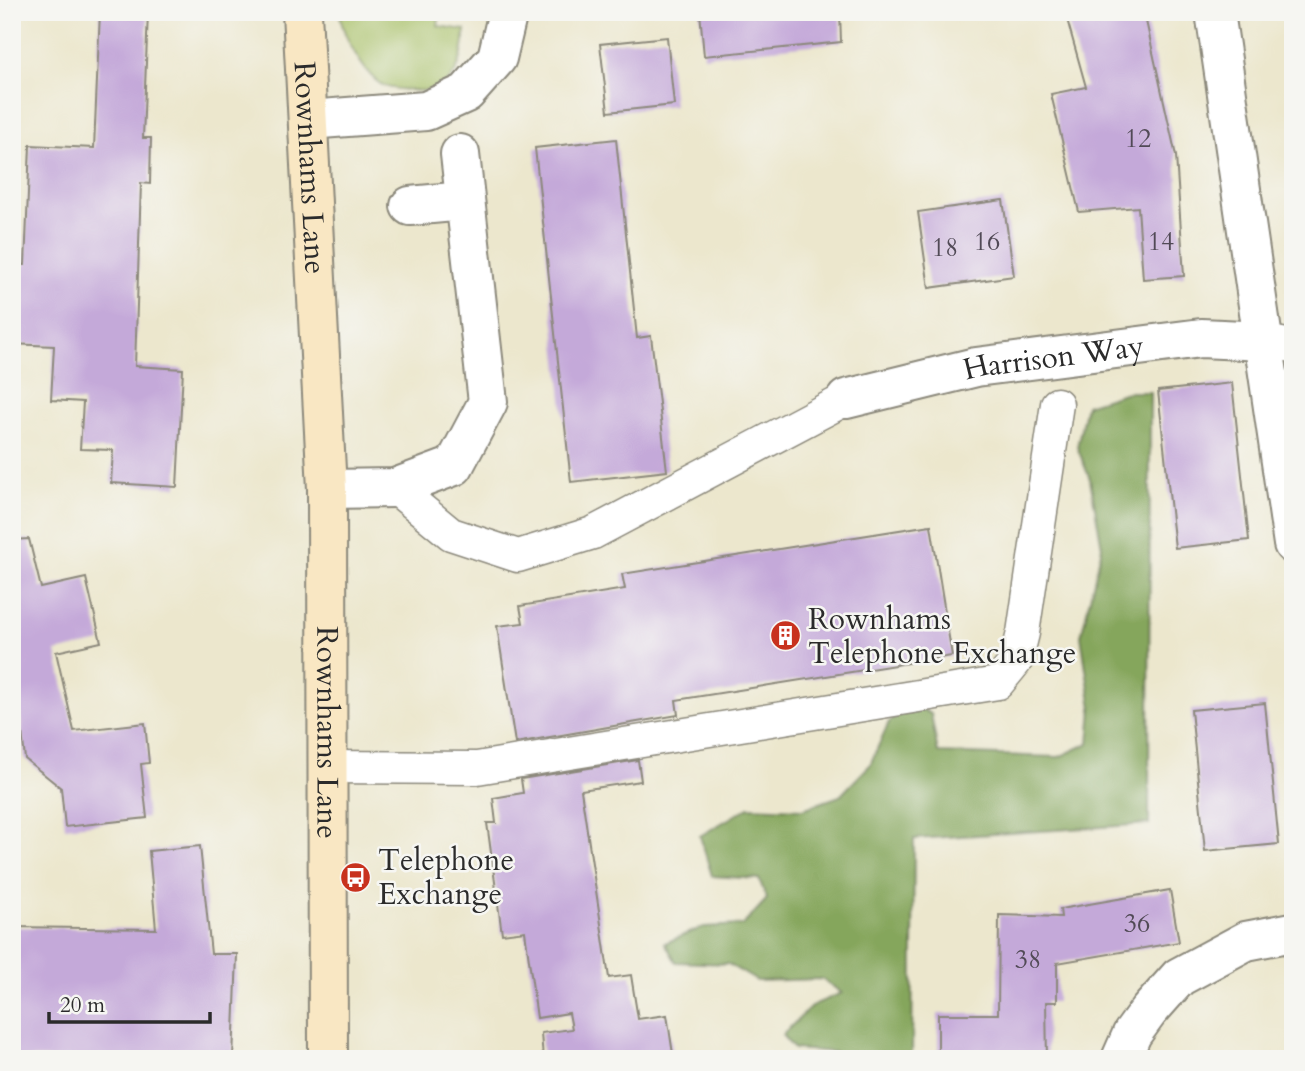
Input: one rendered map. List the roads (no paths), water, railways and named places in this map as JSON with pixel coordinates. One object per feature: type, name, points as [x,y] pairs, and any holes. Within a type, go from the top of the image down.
[{"type":"street","name":"Rownhams Lane","points":[[302,12],[327,489],[328,1059]]},
{"type":"street","points":[[308,120],[426,111],[466,93],[497,58],[508,12]]},
{"type":"street","points":[[1215,12],[1278,343],[1293,544]]},
{"type":"street","points":[[327,489],[395,488],[454,466],[488,402],[460,154]]},
{"type":"street","points":[[410,206],[464,201]]},
{"type":"street","name":"Harrison Way","points":[[846,399],[976,367],[1201,338],[1278,343]]},
{"type":"street","points":[[1121,1059],[1132,1034],[1180,977],[1246,941],[1293,932]]},
{"type":"lane","points":[[395,488],[451,534],[518,556],[593,533],[846,399]]},
{"type":"lane","points":[[327,767],[477,768],[998,683],[1016,661],[1023,633],[1057,404]]},
{"type":"place","name":"Rownhams Telephone Exchange","points":[[785,636]]},
{"type":"place","name":"Telephone Exchange","points":[[355,877]]}]
